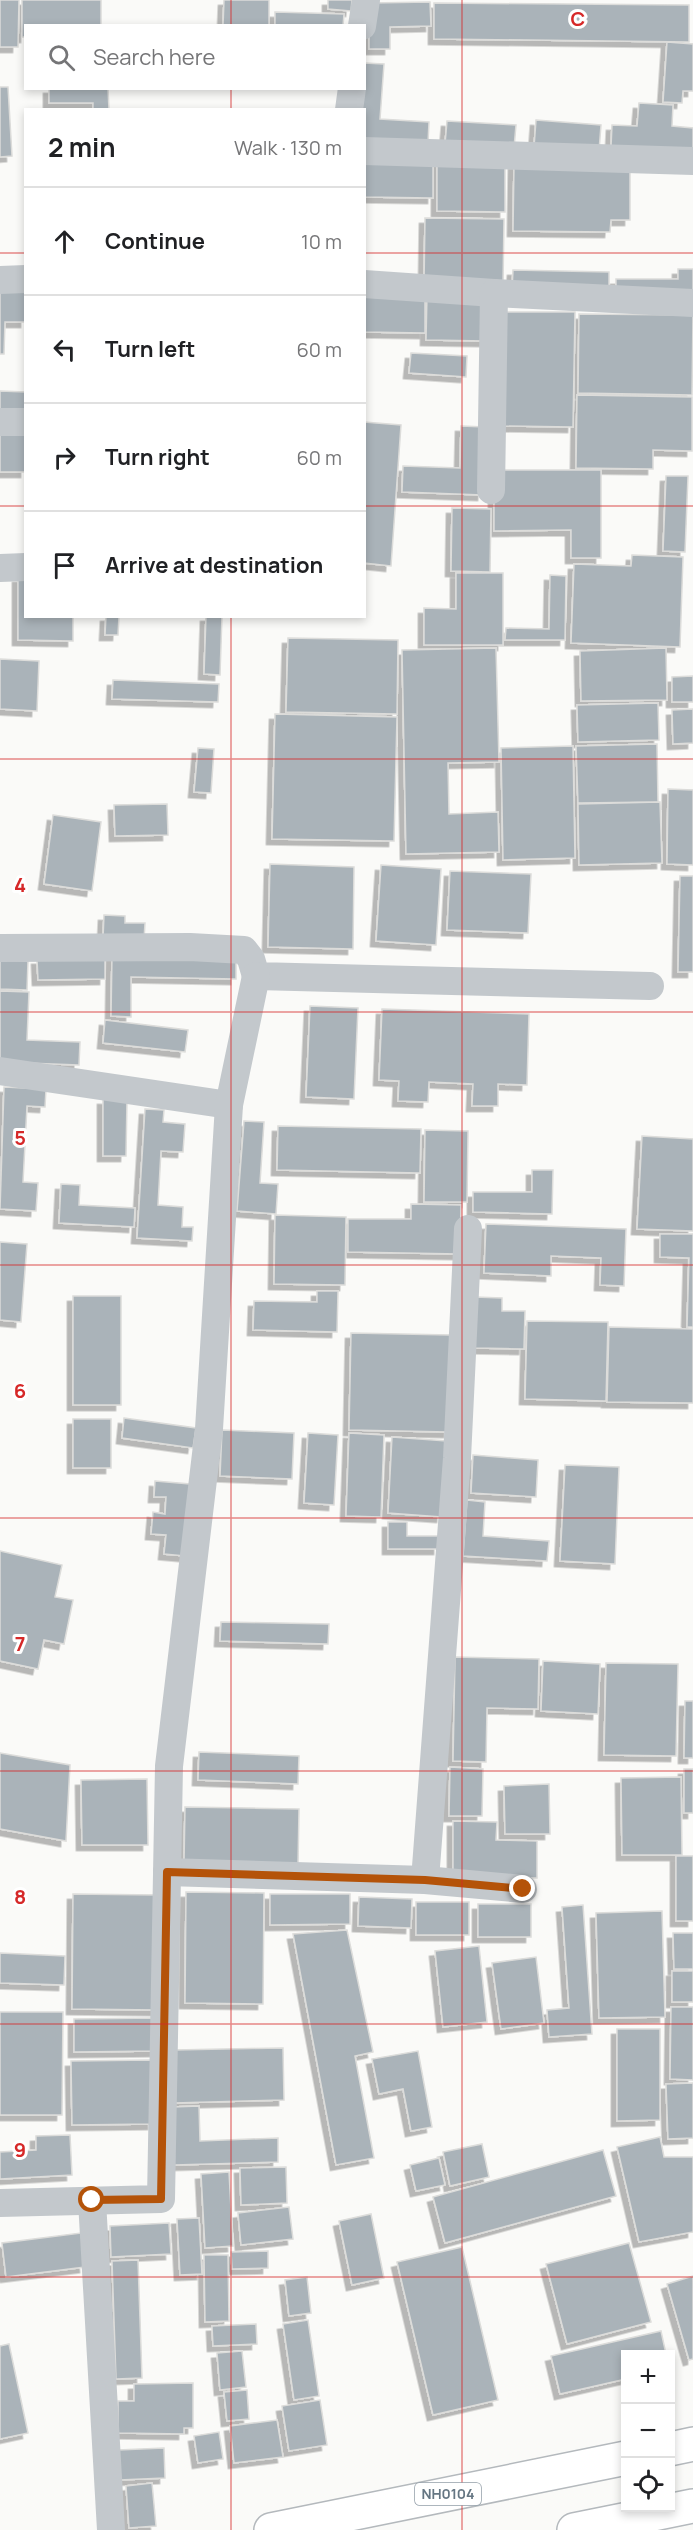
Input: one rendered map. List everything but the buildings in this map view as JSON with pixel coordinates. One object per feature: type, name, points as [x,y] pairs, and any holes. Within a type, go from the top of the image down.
[{"type":"highway","points":[[675,2448],[693,2444]]},
{"type":"highway","name":"NH0104","points":[[272,2530],[621,2459]]},
{"type":"highway","points":[[574,2530],[693,2506]]},
{"type":"street","points":[[362,24],[366,0]]},
{"type":"street","points":[[349,108],[352,90]]},
{"type":"street","points":[[366,151],[693,161]]},
{"type":"street","points":[[0,280],[24,279]]},
{"type":"street","points":[[366,284],[693,303]]},
{"type":"street","points":[[491,490],[494,293]]},
{"type":"street","points":[[0,422],[24,422]]},
{"type":"street","points":[[0,568],[24,567]]},
{"type":"street","points":[[0,948],[189,947],[244,950],[251,959],[256,976],[230,1105],[209,1429],[169,1766],[161,2199],[0,2203]]},
{"type":"street","points":[[256,976],[650,986]]},
{"type":"street","points":[[0,1071],[230,1105]]},
{"type":"street","points":[[425,1880],[457,1458],[468,1228]]},
{"type":"street","points":[[167,1872],[425,1880],[523,1889]]},
{"type":"street","points":[[92,2200],[111,2530]]},
{"type":"route","points":[[92,2200],[161,2199],[167,1872],[425,1880],[523,1889]]}]
